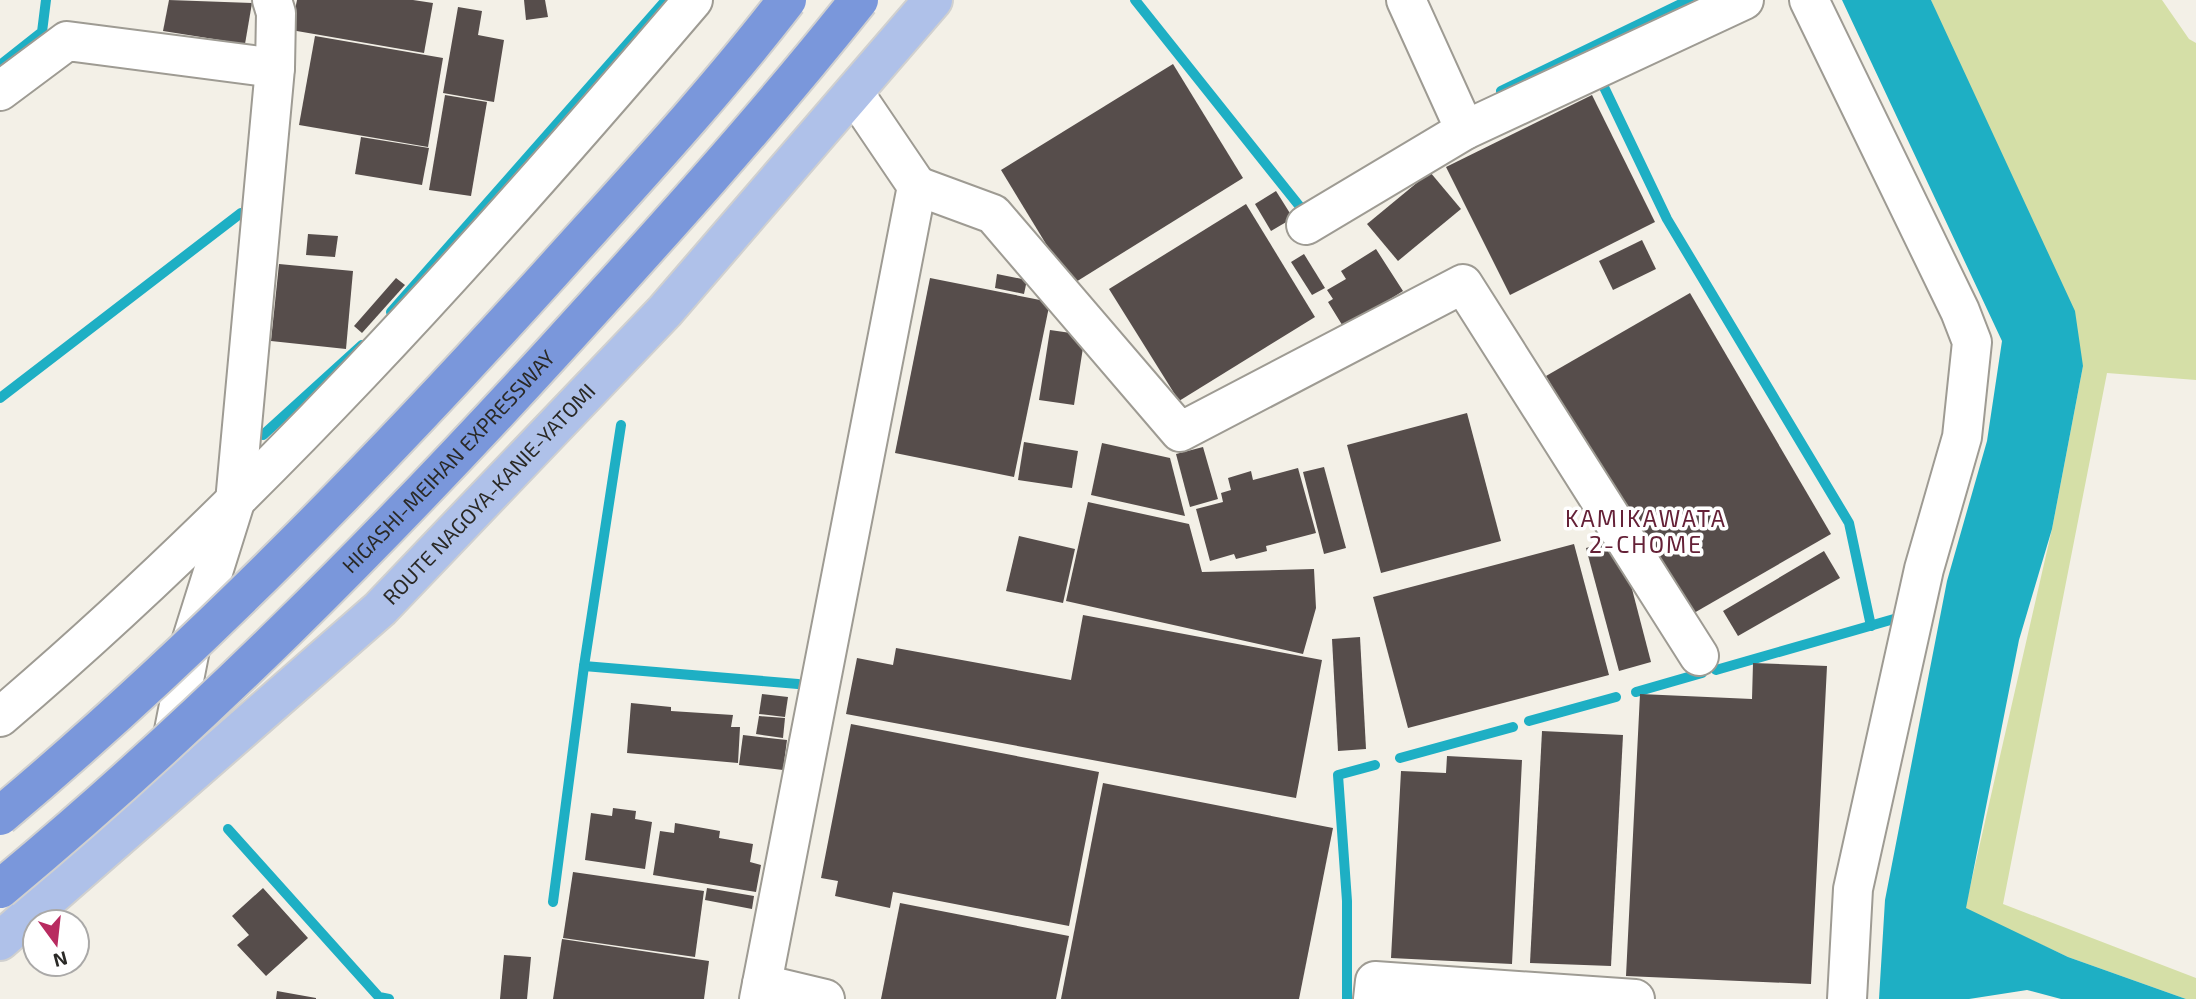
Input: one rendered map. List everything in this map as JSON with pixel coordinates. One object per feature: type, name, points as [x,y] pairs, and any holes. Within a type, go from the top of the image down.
[{"type":"highway","points":[[0,816],[166,667],[335,502],[480,351],[634,180],[787,0]]},
{"type":"highway","name":"HIGASHI-MEIHAN EXPRESSWAY","points":[[0,889],[199,713],[355,563],[677,216],[859,0]]},
{"type":"main road","name":"ROUTE NAGOYA-KANIE-YATOMI","points":[[0,941],[159,805],[380,609],[664,311],[933,0]]},
{"type":"street","points":[[159,805],[192,639],[236,502],[275,68],[275,12],[271,0]]},
{"type":"street","points":[[0,717],[236,502],[402,332],[568,146],[693,0]]},
{"type":"street","points":[[1406,0],[1465,130]]},
{"type":"street","points":[[1306,225],[1465,130],[1744,0]]},
{"type":"street","points":[[1809,0],[1972,342],[1962,437],[1924,569],[1853,889],[1847,999]]},
{"type":"street","points":[[0,91],[67,41],[275,68]]},
{"type":"street","points":[[854,93],[918,186],[993,214],[1180,432],[1463,284],[1699,656]]},
{"type":"street","points":[[825,999],[823,996],[761,991],[918,186]]},
{"type":"street","points":[[1373,999],[1375,981],[1635,999]]},
{"type":"green space","points":[[1931,0],[2162,0],[2189,39],[2196,43],[2196,380],[2107,373],[2003,904],[2196,978],[2196,999],[2186,999],[2068,957],[1965,909],[2052,529],[2083,366]]},
{"type":"water","points":[[1842,0],[1931,0],[2075,311],[2083,366],[2052,529],[2019,640],[1966,908],[2068,957],[2186,999],[2061,999],[2027,990],[1969,999],[1879,999],[1885,900],[1947,581],[1987,441],[2002,341]]},
{"type":"building","points":[[169,0],[252,3],[245,44],[163,31]]},
{"type":"building","points":[[297,0],[413,0],[433,3],[424,53],[291,30]]},
{"type":"building","points":[[524,0],[545,0],[548,17],[526,20]]},
{"type":"building","points":[[458,7],[482,11],[478,35],[504,40],[494,102],[443,93]]},
{"type":"building","points":[[315,36],[443,58],[428,147],[299,125]]},
{"type":"building","points":[[1173,64],[1243,178],[1071,285],[1001,170]]},
{"type":"building","points":[[445,95],[487,102],[471,196],[429,190]]},
{"type":"building","points":[[1592,95],[1655,222],[1510,295],[1446,167]]},
{"type":"building","points":[[361,137],[429,148],[422,185],[355,174]]},
{"type":"building","points":[[1430,172],[1461,209],[1398,261],[1367,224]]},
{"type":"building","points":[[1276,191],[1293,218],[1271,231],[1255,204]]},
{"type":"building","points":[[1246,204],[1315,317],[1179,401],[1109,289]]},
{"type":"building","points":[[308,234],[338,236],[335,257],[306,255]]},
{"type":"building","points":[[1642,240],[1656,269],[1613,290],[1599,261]]},
{"type":"building","points":[[1376,249],[1403,291],[1344,328],[1328,302],[1333,299],[1327,290],[1346,279],[1341,271]]},
{"type":"building","points":[[1304,254],[1325,288],[1312,295],[1291,262]]},
{"type":"building","points":[[279,264],[353,271],[346,349],[271,341]]},
{"type":"building","points":[[997,274],[1027,280],[1024,294],[995,288]]},
{"type":"building","points":[[396,278],[405,285],[362,333],[354,326]]},
{"type":"building","points":[[930,278],[1050,302],[1014,477],[895,453]]},
{"type":"building","points":[[1690,293],[1831,534],[1687,617],[1546,376]]},
{"type":"building","points":[[1050,330],[1085,335],[1074,405],[1039,400]]},
{"type":"building","points":[[1467,413],[1501,541],[1381,573],[1347,445]]},
{"type":"building","points":[[1024,442],[1078,451],[1072,488],[1018,480]]},
{"type":"building","points":[[1102,443],[1170,458],[1185,516],[1091,495]]},
{"type":"building","points":[[1203,447],[1218,499],[1190,507],[1176,454]]},
{"type":"building","points":[[1324,467],[1346,548],[1324,554],[1303,472]]},
{"type":"building","points":[[1298,468],[1316,533],[1266,546],[1267,551],[1236,559],[1234,554],[1210,561],[1196,509],[1223,502],[1221,493],[1231,490],[1228,478],[1251,471],[1253,480]]},
{"type":"building","points":[[1088,502],[1189,524],[1202,572],[1314,569],[1316,608],[1303,654],[1066,601]]},
{"type":"building","points":[[1019,536],[1075,549],[1063,603],[1006,591]]},
{"type":"building","points":[[1619,539],[1651,662],[1619,671],[1586,548]]},
{"type":"building","points":[[1574,544],[1609,675],[1408,728],[1373,597]]},
{"type":"building","points":[[1824,551],[1840,578],[1738,636],[1723,611]]},
{"type":"building","points":[[1083,615],[1322,660],[1296,798],[846,714],[857,658],[893,665],[896,648],[1071,680]]},
{"type":"building","points":[[1360,637],[1366,749],[1338,751],[1332,639]]},
{"type":"building","points":[[1753,663],[1827,666],[1811,984],[1626,976],[1640,694],[1752,699]]},
{"type":"building","points":[[762,694],[788,697],[785,717],[759,714]]},
{"type":"building","points":[[631,703],[671,707],[671,711],[733,715],[731,727],[740,727],[738,763],[627,753]]},
{"type":"building","points":[[759,716],[785,718],[783,738],[756,734]]},
{"type":"building","points":[[851,724],[1099,772],[1069,926],[893,892],[890,908],[835,896],[838,881],[821,878]]},
{"type":"building","points":[[1542,731],[1623,735],[1611,966],[1530,963]]},
{"type":"building","points":[[743,735],[787,740],[783,770],[739,765]]},
{"type":"building","points":[[1447,756],[1522,760],[1512,964],[1391,958],[1401,771],[1446,773]]},
{"type":"building","points":[[1103,783],[1333,828],[1299,999],[1061,999]]},
{"type":"building","points":[[613,808],[636,811],[635,819],[652,822],[645,869],[585,860],[591,813],[612,816]]},
{"type":"building","points":[[675,823],[720,831],[719,838],[753,844],[750,862],[761,865],[756,892],[653,875],[660,831],[674,833]]},
{"type":"building","points":[[573,872],[704,891],[695,957],[563,938]]},
{"type":"building","points":[[263,888],[308,938],[266,976],[237,945],[249,935],[232,916]]},
{"type":"building","points":[[707,888],[754,896],[752,909],[705,900]]},
{"type":"building","points":[[900,903],[1069,936],[1056,999],[881,999]]},
{"type":"building","points":[[562,939],[709,961],[704,999],[553,999]]},
{"type":"building","points":[[504,955],[531,957],[527,999],[500,999]]},
{"type":"building","points":[[277,991],[316,998],[316,999],[276,999]]},
{"type":"waterway","points":[[0,65],[42,32],[46,0]]},
{"type":"waterway","points":[[391,312],[666,0]]},
{"type":"waterway","points":[[1135,0],[1301,208]]},
{"type":"waterway","points":[[1501,91],[1689,0]]},
{"type":"waterway","points":[[1603,85],[1667,219],[1849,523],[1871,626]]},
{"type":"waterway","points":[[0,398],[241,213]]},
{"type":"waterway","points":[[263,435],[362,345]]},
{"type":"waterway","points":[[553,902],[584,666],[621,425]]},
{"type":"waterway","points":[[1716,670],[1894,619]]},
{"type":"waterway","points":[[584,666],[798,684]]},
{"type":"waterway","points":[[1636,692],[1702,673]]},
{"type":"waterway","points":[[1529,721],[1616,697]]},
{"type":"waterway","points":[[1400,758],[1513,727]]},
{"type":"waterway","points":[[1347,999],[1347,901],[1338,775],[1375,765]]},
{"type":"waterway","points":[[228,829],[379,997],[389,999]]},
{"type":"district","name":"KAMIKAWATA 2-CHOME","points":[[1646,532]]}]
